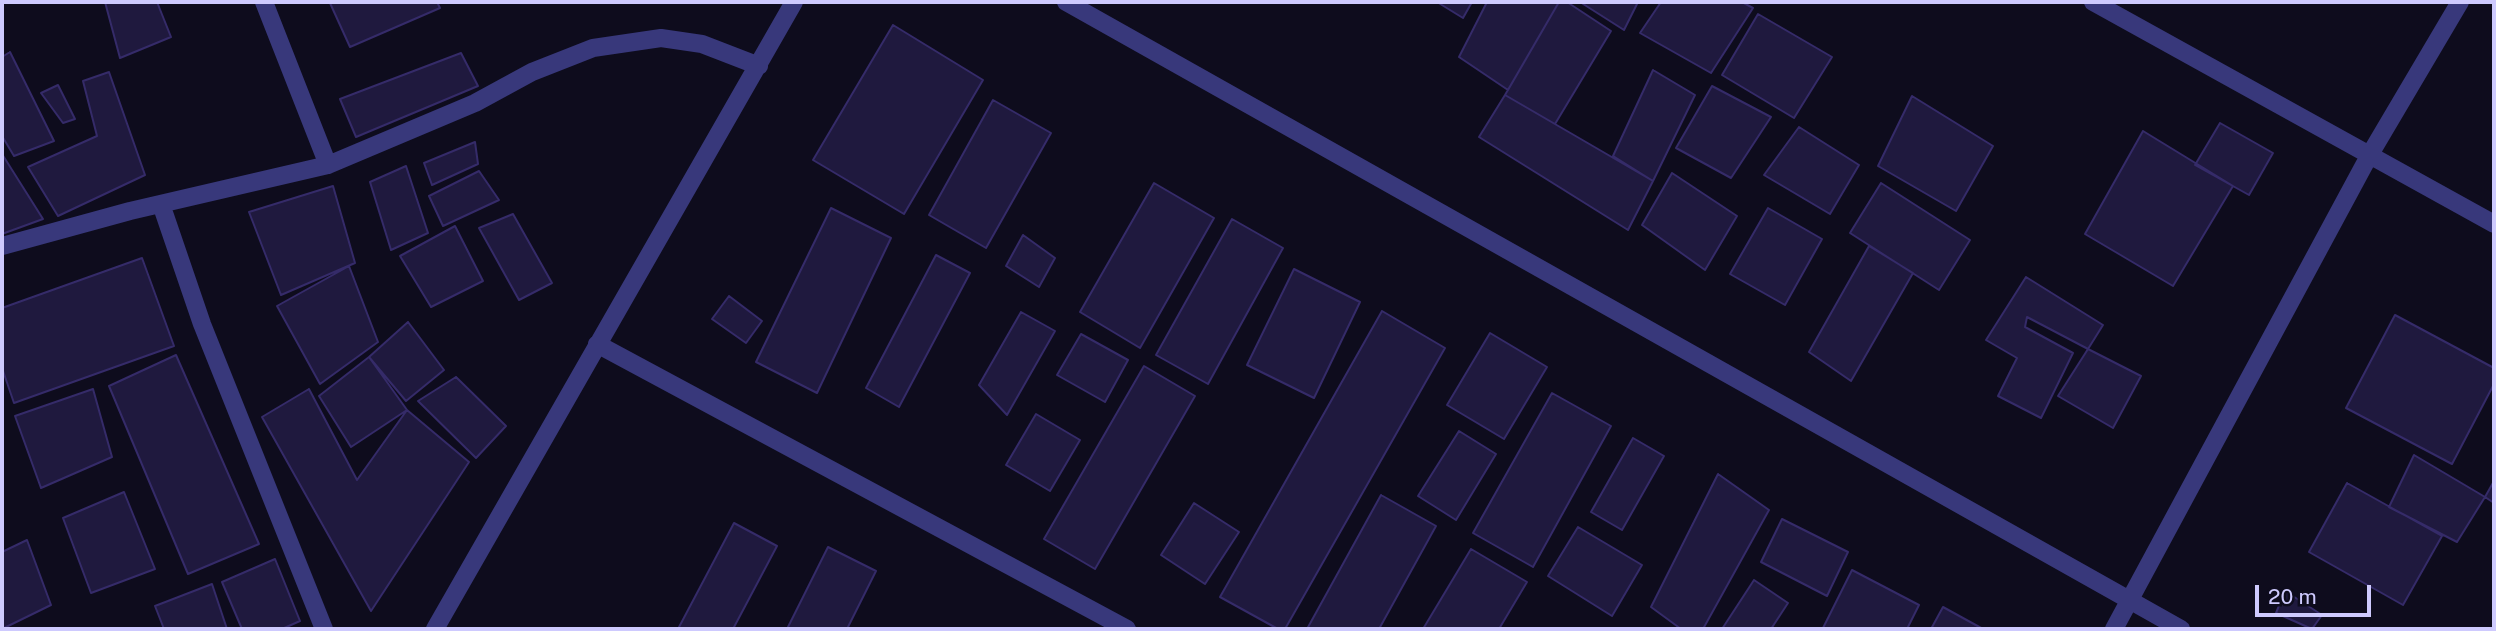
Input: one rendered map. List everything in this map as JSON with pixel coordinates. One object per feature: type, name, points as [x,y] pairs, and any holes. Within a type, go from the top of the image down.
[{"type":"street","points":[[264,2],[328,165]]},
{"type":"street","points":[[435,629],[794,2]]},
{"type":"street","points":[[1066,2],[2182,629]]},
{"type":"street","points":[[2093,2],[2494,224]]},
{"type":"street","points":[[2114,629],[2369,156],[2460,2]]},
{"type":"street","points":[[2,246],[162,204],[328,165],[475,103],[532,72],[593,48],[661,38],[702,44],[758,66]]},
{"type":"street","points":[[162,204],[211,348],[324,629]]},
{"type":"street","points":[[597,344],[1127,629]]},
{"type":"building","points":[[105,2],[157,2],[171,37],[120,58]]},
{"type":"building","points":[[437,2],[440,8],[350,47],[330,3]]},
{"type":"building","points":[[1437,2],[1472,2],[1463,18]]},
{"type":"building","points":[[1487,2],[1559,2],[1508,90],[1459,57]]},
{"type":"building","points":[[1559,2],[1567,2],[1611,31],[1555,124],[1505,95]]},
{"type":"building","points":[[1580,2],[1638,2],[1624,30]]},
{"type":"building","points":[[1661,2],[1742,2],[1753,8],[1711,73],[1640,33]]},
{"type":"building","points":[[1758,14],[1832,57],[1794,118],[1722,75]]},
{"type":"building","points":[[893,25],[983,80],[904,214],[813,160]]},
{"type":"building","points":[[10,52],[54,141],[14,156],[2,136],[2,57]]},
{"type":"building","points":[[461,53],[478,86],[356,137],[340,99]]},
{"type":"building","points":[[1653,70],[1695,95],[1653,181],[1613,156]]},
{"type":"building","points":[[109,72],[145,175],[58,216],[28,167],[97,136],[83,81]]},
{"type":"building","points":[[58,85],[75,119],[63,123],[41,93]]},
{"type":"building","points":[[1712,86],[1771,117],[1731,178],[1676,148]]},
{"type":"building","points":[[1505,95],[1653,181],[1628,230],[1479,137]]},
{"type":"building","points":[[1912,96],[1993,146],[1956,211],[1878,166]]},
{"type":"building","points":[[993,100],[1051,133],[986,248],[929,215]]},
{"type":"building","points":[[2220,123],[2273,153],[2249,195],[2195,165]]},
{"type":"building","points":[[1799,127],[1859,165],[1830,214],[1764,175]]},
{"type":"building","points":[[2143,131],[2233,186],[2173,286],[2085,234]]},
{"type":"building","points":[[475,142],[478,164],[432,185],[424,163]]},
{"type":"building","points":[[2,154],[43,219],[2,234]]},
{"type":"building","points":[[406,166],[428,233],[391,250],[370,182]]},
{"type":"building","points":[[479,171],[499,200],[443,226],[429,196]]},
{"type":"building","points":[[1672,173],[1737,216],[1705,270],[1642,225]]},
{"type":"building","points":[[1154,183],[1214,218],[1140,348],[1080,312]]},
{"type":"building","points":[[1881,183],[1970,240],[1939,290],[1850,233]]},
{"type":"building","points":[[333,186],[355,263],[281,295],[249,212]]},
{"type":"building","points":[[831,208],[891,238],[817,393],[756,362]]},
{"type":"building","points":[[1768,208],[1822,239],[1785,305],[1730,274]]},
{"type":"building","points":[[513,214],[552,283],[519,300],[479,228]]},
{"type":"building","points":[[1232,219],[1283,248],[1208,384],[1156,355]]},
{"type":"building","points":[[455,226],[483,281],[431,307],[400,256]]},
{"type":"building","points":[[1023,235],[1055,258],[1039,287],[1006,266]]},
{"type":"building","points":[[1869,246],[1913,273],[1851,381],[1809,352]]},
{"type":"building","points":[[936,255],[970,273],[899,407],[866,388]]},
{"type":"building","points":[[142,258],[174,346],[14,403],[2,368],[2,308]]},
{"type":"building","points":[[349,266],[378,342],[320,384],[277,306]]},
{"type":"building","points":[[1294,269],[1360,302],[1314,398],[1247,365]]},
{"type":"building","points":[[2026,277],[2103,325],[2088,349],[2027,317],[2025,327],[2073,353],[2041,418],[1998,396],[2017,358],[1986,340]]},
{"type":"building","points":[[729,296],[762,321],[746,343],[712,319]]},
{"type":"building","points":[[1382,311],[1445,348],[1285,629],[1278,629],[1220,597]]},
{"type":"building","points":[[1021,312],[1055,331],[1007,415],[979,385]]},
{"type":"building","points":[[2395,315],[2494,368],[2494,384],[2452,464],[2346,408]]},
{"type":"building","points":[[408,322],[444,370],[406,401],[369,357]]},
{"type":"building","points":[[1490,333],[1547,367],[1504,439],[1447,405]]},
{"type":"building","points":[[1081,334],[1128,360],[1105,402],[1057,375]]},
{"type":"building","points":[[2088,349],[2141,376],[2113,428],[2058,396]]},
{"type":"building","points":[[176,355],[259,544],[188,574],[109,386]]},
{"type":"building","points":[[369,357],[407,410],[351,447],[319,396]]},
{"type":"building","points":[[1144,366],[1195,396],[1095,569],[1044,539]]},
{"type":"building","points":[[456,377],[506,426],[476,458],[418,401]]},
{"type":"building","points":[[93,389],[112,457],[41,488],[15,416]]},
{"type":"building","points":[[309,389],[357,480],[407,410],[469,462],[371,611],[262,417]]},
{"type":"building","points":[[1552,393],[1611,426],[1533,567],[1473,533]]},
{"type":"building","points":[[1036,414],[1080,440],[1050,491],[1006,465]]},
{"type":"building","points":[[1459,431],[1496,454],[1456,520],[1418,496]]},
{"type":"building","points":[[1633,438],[1664,456],[1622,530],[1591,512]]},
{"type":"building","points":[[2414,455],[2485,497],[2457,542],[2389,507]]},
{"type":"building","points":[[1718,474],[1769,510],[1703,629],[1681,629],[1651,607]]},
{"type":"building","points":[[2494,481],[2494,503],[2485,497]]},
{"type":"building","points":[[2347,483],[2442,536],[2403,605],[2309,552]]},
{"type":"building","points":[[124,492],[155,569],[91,593],[63,518]]},
{"type":"building","points":[[1381,495],[1436,526],[1379,629],[1307,629]]},
{"type":"building","points":[[1194,503],[1239,532],[1205,584],[1161,555]]},
{"type":"building","points":[[1782,519],[1848,552],[1827,596],[1761,562]]},
{"type":"building","points":[[734,523],[777,546],[733,629],[678,629]]},
{"type":"building","points":[[1578,527],[1642,565],[1612,616],[1548,576]]},
{"type":"building","points":[[27,540],[51,605],[2,629],[2,552]]},
{"type":"building","points":[[828,547],[876,571],[847,629],[787,629]]},
{"type":"building","points":[[1471,549],[1527,582],[1499,629],[1423,629]]},
{"type":"building","points":[[275,559],[300,621],[282,629],[242,629],[222,582]]},
{"type":"building","points":[[1852,570],[1919,605],[1907,629],[1823,628]]},
{"type":"building","points":[[1754,580],[1788,603],[1771,629],[1722,629]]},
{"type":"building","points":[[212,584],[227,629],[164,629],[155,606]]},
{"type":"building","points":[[2285,591],[2322,615],[2312,629],[2276,613]]},
{"type":"building","points":[[1943,607],[1983,629],[1931,629]]}]
